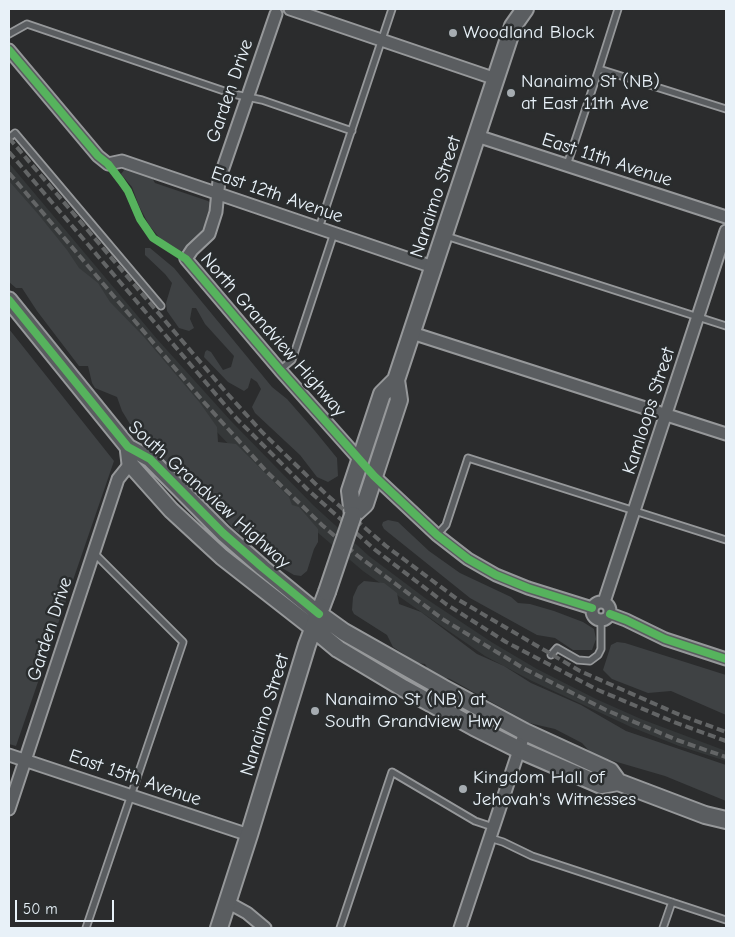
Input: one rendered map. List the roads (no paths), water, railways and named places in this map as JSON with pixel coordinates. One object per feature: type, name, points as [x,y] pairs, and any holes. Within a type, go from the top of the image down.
[{"type":"main road","name":"Nanaimo Street","points":[[512,9],[513,26]]},
{"type":"main road","name":"Nanaimo Street","points":[[219,928],[250,835],[316,621],[352,515],[350,491],[360,460],[382,394],[396,380],[513,26],[525,9]]},
{"type":"main road","name":"Nanaimo Street","points":[[352,515],[365,504],[400,400],[396,380]]},
{"type":"main road","name":"South Grandview Highway","points":[[316,621],[344,632],[525,732],[610,771],[618,782]]},
{"type":"main road","name":"South Grandview Highway","points":[[316,621],[338,649],[402,688],[520,750],[601,785],[618,782],[726,820]]},
{"type":"street","points":[[272,12],[282,14],[288,9],[496,79]]},
{"type":"street","name":"Garden Drive","points":[[186,259],[208,234],[216,212],[219,180],[272,12]]},
{"type":"street","name":"East 12th Avenue","points":[[9,50],[98,156],[108,164],[122,161],[433,267]]},
{"type":"street","name":"East 11th Avenue","points":[[477,136],[726,217]]},
{"type":"street","name":"Kamloops Street","points":[[604,602],[726,231]]},
{"type":"street","name":"North Grandview Highway","points":[[186,259],[280,370],[360,460]]},
{"type":"street","name":"South Grandview Highway","points":[[9,300],[128,447],[150,459],[223,533],[263,568],[316,621]]},
{"type":"street","points":[[412,333],[726,434]]},
{"type":"street","name":"South Grandview Highway","points":[[128,447],[130,464],[172,510],[222,557],[316,621]]},
{"type":"street","name":"Garden Drive","points":[[9,809],[118,479],[130,464]]},
{"type":"street","points":[[374,476],[437,535],[468,559],[496,575],[528,588],[592,608]]},
{"type":"street","points":[[606,617],[610,608],[604,602],[596,603],[592,608],[593,616],[626,620],[665,639],[726,659]]},
{"type":"street","points":[[460,928],[525,732]]},
{"type":"street","name":"East 15th Avenue","points":[[9,755],[250,835]]},
{"type":"street","points":[[227,902],[247,913],[265,928]]},
{"type":"lane","points":[[319,228],[392,9]]},
{"type":"lane","points":[[566,165],[600,69],[618,9]]},
{"type":"lane","points":[[9,34],[27,24],[352,130]]},
{"type":"lane","points":[[600,69],[726,109]]},
{"type":"lane","points":[[9,138],[15,133],[161,306]]},
{"type":"lane","points":[[280,370],[292,360],[334,232]]},
{"type":"lane","points":[[444,235],[726,326]]},
{"type":"lane","points":[[437,535],[446,525],[468,458],[726,540]]},
{"type":"lane","points":[[86,928],[182,642],[94,554]]},
{"type":"lane","points":[[551,655],[557,648],[578,660],[590,661],[598,655],[601,649],[606,617]]},
{"type":"lane","points":[[340,928],[392,772],[475,821],[503,842],[532,856],[726,920]]},
{"type":"lane","points":[[664,928],[672,902]]},
{"type":"railway","points":[[9,138],[262,432],[328,496],[386,546],[457,599],[580,671],[680,715],[726,732]]},
{"type":"railway","points":[[9,152],[237,419],[307,489],[374,549],[446,604],[506,642],[598,690],[674,722],[726,741]]},
{"type":"railway","points":[[9,173],[202,400],[267,472],[322,525],[358,556],[444,620],[523,668],[606,710],[677,740],[726,757]]},
{"type":"place","name":"Woodland Block","points":[[453,33]]},
{"type":"place","name":"Nanaimo St (NB) at East 11th Ave","points":[[511,93]]},
{"type":"place","name":"Nanaimo St (NB) at South Grandview Hwy","points":[[315,711]]},
{"type":"place","name":"Kingdom Hall of Jehovah's Witnesses","points":[[463,789]]}]
